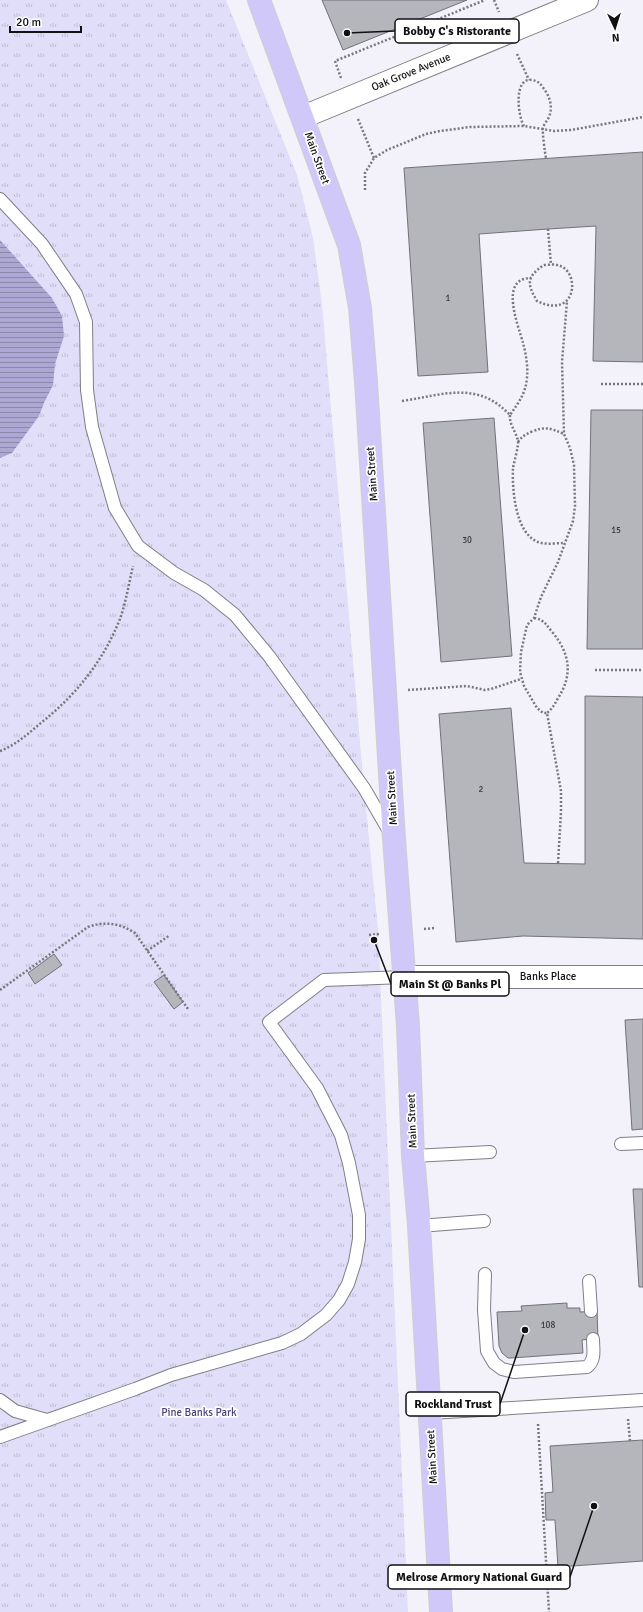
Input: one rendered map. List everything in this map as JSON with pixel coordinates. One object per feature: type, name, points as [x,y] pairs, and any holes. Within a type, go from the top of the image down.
[{"type":"main road","name":"Main Street","points":[[260,0],[350,245],[362,329],[386,692],[394,839],[405,977],[413,1156],[419,1226],[441,1612]]},
{"type":"street","name":"Oak Grove Avenue","points":[[302,117],[587,0]]},
{"type":"street","name":"Banks Place","points":[[405,977],[643,977]]},
{"type":"lane","points":[[0,199],[42,244],[76,294],[86,322],[87,390],[92,428],[115,508],[138,546],[174,573],[204,590],[235,615],[269,656],[364,788],[394,839]]},
{"type":"lane","points":[[0,1437],[136,1389],[171,1375],[282,1342],[301,1334],[326,1315],[339,1300],[348,1284],[356,1262],[359,1238],[359,1215],[349,1163],[341,1135],[320,1094],[269,1022],[324,980],[405,977]]},
{"type":"lane","points":[[621,1144],[643,1143]]},
{"type":"lane","points":[[413,1156],[490,1152]]},
{"type":"lane","points":[[419,1226],[484,1221]]},
{"type":"lane","points":[[485,1274],[484,1310],[487,1351],[494,1363],[502,1369],[514,1372],[587,1367],[594,1355],[593,1339]]},
{"type":"lane","points":[[589,1281],[591,1311]]},
{"type":"lane","points":[[0,1400],[15,1410],[48,1420]]},
{"type":"lane","points":[[430,1413],[643,1400]]},
{"type":"path","points":[[524,126],[521,122],[519,110],[519,91],[523,83],[528,80],[533,80],[540,84],[550,100],[550,112],[542,129],[546,158]]},
{"type":"path","points":[[365,190],[365,172],[374,158],[404,142],[426,134],[470,128],[524,126],[554,131],[571,130],[643,116]]},
{"type":"path","points":[[548,229],[551,265]]},
{"type":"path","points":[[547,713],[543,713],[534,704],[521,679],[520,652],[527,625],[534,618],[540,597],[558,562],[573,521],[576,491],[572,454],[564,434],[562,362],[567,301],[572,290],[570,277],[564,268],[558,265],[544,265],[535,271],[531,278],[529,287],[537,301],[551,306],[560,305],[567,301]]},
{"type":"path","points":[[518,442],[510,425],[510,415],[523,397],[526,389],[527,376],[523,344],[513,309],[512,298],[518,283],[524,278],[531,278]]},
{"type":"path","points":[[601,384],[643,384]]},
{"type":"path","points":[[402,401],[453,392],[468,392],[492,399],[510,415]]},
{"type":"path","points":[[564,434],[550,429],[540,428],[524,435],[518,442],[513,467],[514,497],[524,530],[530,538],[539,543],[565,543]]},
{"type":"path","points":[[0,751],[12,746],[74,694],[103,655],[120,618],[138,546]]},
{"type":"path","points":[[534,618],[544,621],[555,636],[563,649],[568,669],[568,680],[563,692],[547,713]]},
{"type":"path","points":[[594,670],[643,670]]},
{"type":"path","points":[[386,692],[467,686],[485,690],[521,679]]},
{"type":"path","points":[[547,713],[561,791],[558,864]]},
{"type":"path","points":[[0,990],[88,927],[108,923],[128,929],[134,933],[188,1009]]},
{"type":"path","points":[[147,951],[170,935]]},
{"type":"path","points":[[537,1406],[549,1612]]},
{"type":"green space","name":"Pine Banks Park","points":[[0,0],[226,0],[297,175],[313,238],[322,305],[364,788],[378,929],[408,1612],[0,1612]]},
{"type":"shaded area","points":[[0,240],[52,298],[62,316],[64,336],[55,364],[53,385],[39,416],[12,453],[0,458]]},
{"type":"building","points":[[322,0],[467,0],[343,50]]},
{"type":"building","points":[[643,152],[643,362],[593,361],[596,226],[479,234],[488,372],[418,376],[404,168]]},
{"type":"building","points":[[591,410],[643,410],[643,649],[587,649]]},
{"type":"building","points":[[494,418],[512,656],[441,662],[423,423]]},
{"type":"building","points":[[585,696],[643,697],[643,939],[523,936],[456,942],[439,714],[511,708],[524,863],[585,864]]},
{"type":"building","points":[[54,954],[62,965],[35,984],[28,973]]},
{"type":"building","points":[[164,975],[183,1002],[174,1009],[154,982]]},
{"type":"building","points":[[643,1019],[643,1129],[632,1130],[625,1020]]},
{"type":"building","points":[[633,1189],[643,1189],[643,1287],[639,1287]]},
{"type":"building","points":[[567,1303],[567,1308],[580,1308],[580,1312],[597,1311],[598,1338],[582,1340],[583,1353],[508,1358],[502,1353],[499,1346],[497,1312],[522,1311],[521,1306]]},
{"type":"building","points":[[643,1440],[643,1561],[558,1567],[555,1520],[546,1520],[545,1493],[553,1492],[550,1446]]},
{"type":"place","name":"Bobby C's Ristorante","points":[[347,33]]},
{"type":"place","name":"Main St @ Banks Pl","points":[[374,940]]},
{"type":"place","name":"Rockland Trust","points":[[525,1330]]},
{"type":"place","name":"Melrose Armory National Guard","points":[[594,1506]]}]
